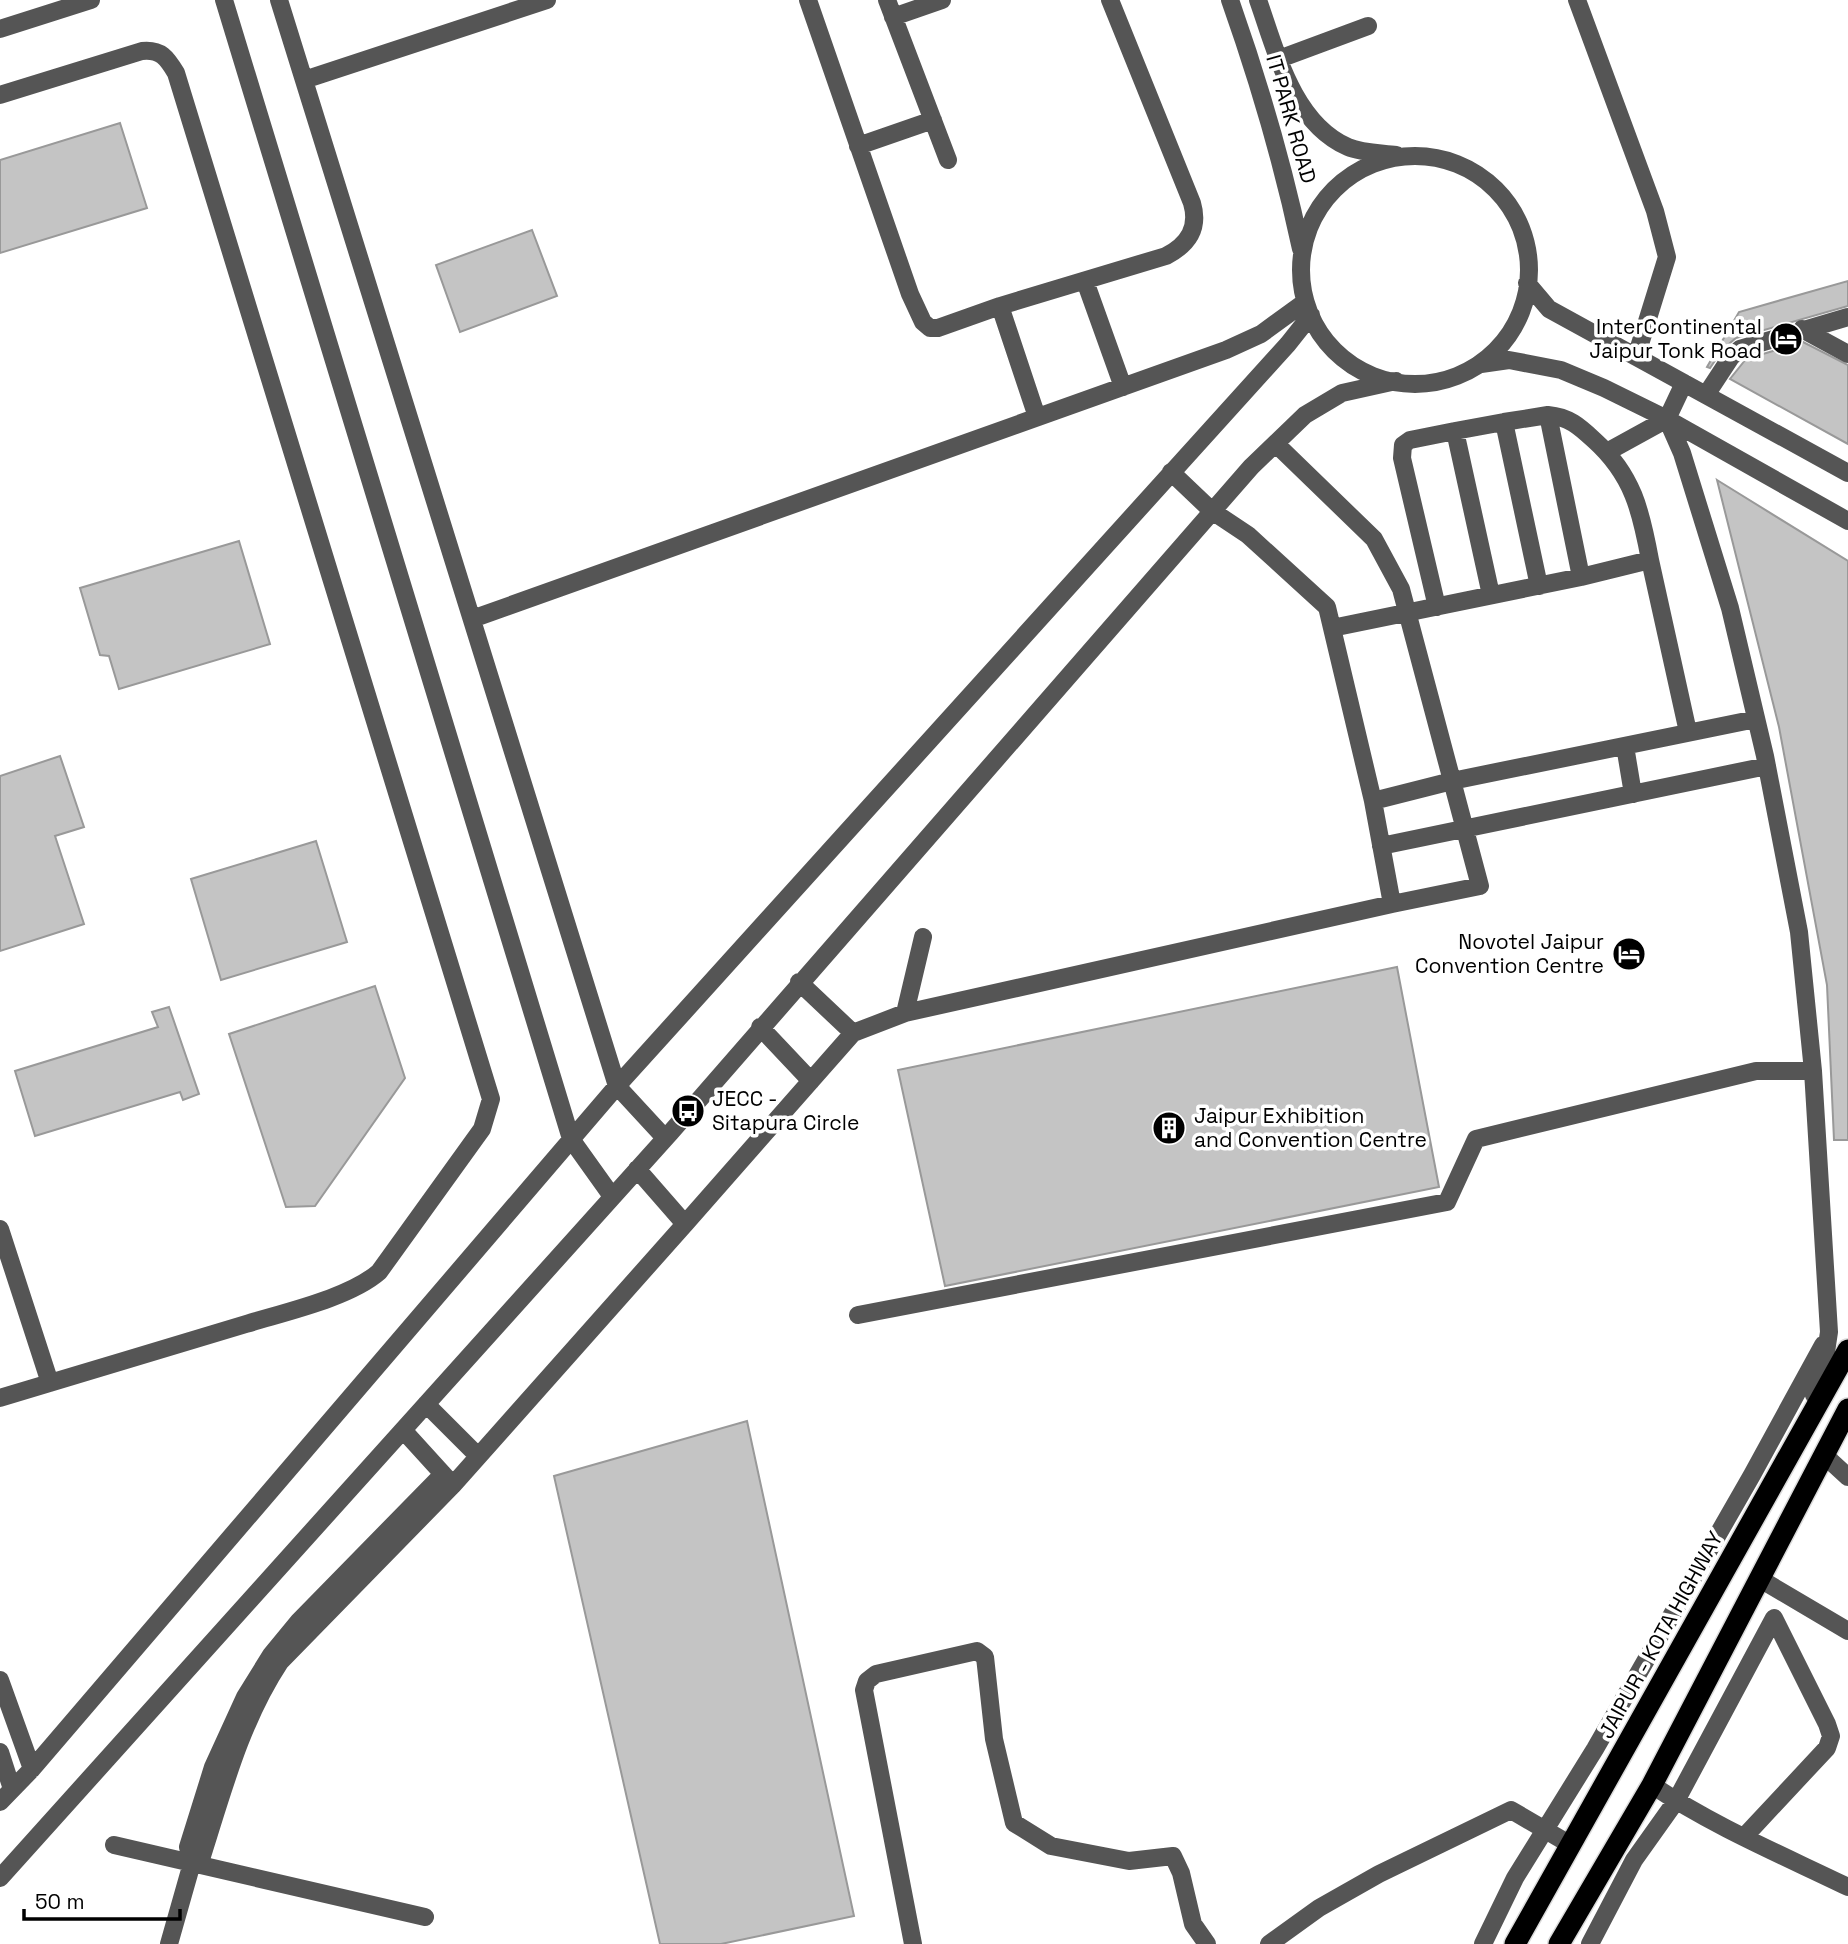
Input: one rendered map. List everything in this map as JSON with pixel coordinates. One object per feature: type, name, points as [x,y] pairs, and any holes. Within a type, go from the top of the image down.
[{"type":"highway","name":"JAIPUR - KOTA HIGHWAY","points":[[1514,1944],[1848,1350]]},
{"type":"highway","points":[[1559,1944],[1652,1785],[1848,1409]]},
{"type":"street","points":[[0,29],[91,0]]},
{"type":"street","points":[[225,0],[571,1139],[611,1195]]},
{"type":"street","points":[[279,0],[617,1086],[665,1138]]},
{"type":"street","points":[[304,80],[547,0]]},
{"type":"street","points":[[808,0],[910,294],[923,322],[930,328],[938,328],[1000,306],[1166,256],[1178,250],[1187,240],[1195,223],[1192,203],[1110,0]]},
{"type":"street","points":[[942,0],[890,8],[948,160]]},
{"type":"street","name":"IT PARK ROAD","points":[[1230,0],[1257,76],[1286,179],[1302,253]]},
{"type":"street","name":"IT PARK ROAD","points":[[1258,0],[1289,87],[1323,131],[1350,148],[1399,156]]},
{"type":"street","points":[[1577,0],[1655,211],[1667,257],[1636,356]]},
{"type":"street","points":[[1279,59],[1368,26]]},
{"type":"street","points":[[0,95],[153,50],[160,52],[176,73],[491,1099],[482,1129],[379,1272],[370,1280],[348,1291],[288,1311],[0,1398]]},
{"type":"street","points":[[858,146],[933,120]]},
{"type":"street","points":[[1481,364],[1508,337],[1525,302],[1529,263],[1520,225],[1499,192],[1470,169],[1436,157],[1399,156],[1364,167],[1335,188],[1313,218],[1302,253],[1300,281],[1308,309],[1314,324],[1337,353],[1369,375],[1407,384],[1446,380],[1481,364],[1509,360],[1561,370],[1667,419],[1848,521]]},
{"type":"street","points":[[1085,281],[1123,387]]},
{"type":"street","points":[[1527,283],[1549,309],[1848,474]]},
{"type":"street","points":[[1000,306],[1037,417]]},
{"type":"street","points":[[472,620],[1226,350],[1308,309]]},
{"type":"street","points":[[6,1795],[32,1769],[617,1086],[1288,344],[1308,309]]},
{"type":"street","points":[[1706,395],[1735,352],[1744,347],[1848,317]]},
{"type":"street","points":[[1802,330],[1848,354]]},
{"type":"street","points":[[0,1878],[665,1138],[1251,467],[1305,415],[1342,393],[1396,381]]},
{"type":"street","points":[[1607,452],[1667,419],[1684,383]]},
{"type":"street","points":[[1548,415],[1581,577]]},
{"type":"street","points":[[1437,607],[1402,458],[1403,445],[1410,440],[1504,422],[1548,415],[1567,418],[1607,452],[1627,478],[1633,493],[1641,514],[1688,733]]},
{"type":"street","points":[[1667,419],[1682,453],[1730,608],[1767,766],[1799,932],[1813,1071],[1829,1332],[1823,1372],[1788,1458]]},
{"type":"street","points":[[1504,422],[1539,586]]},
{"type":"street","points":[[1455,431],[1491,595]]},
{"type":"street","points":[[169,1944],[192,1863],[202,1856],[236,1752],[263,1687],[280,1662],[448,1479],[478,1456],[853,1033],[905,1013],[1480,886],[1401,589],[1374,539],[1276,443]]},
{"type":"street","points":[[1171,472],[1212,511],[1248,535],[1327,607],[1373,801],[1392,904]]},
{"type":"street","points":[[1332,628],[1539,586],[1650,560]]},
{"type":"street","points":[[1373,801],[1452,781],[1756,719]]},
{"type":"street","points":[[1625,746],[1633,794]]},
{"type":"street","points":[[1381,846],[1767,766]]},
{"type":"street","points":[[905,1013],[923,937]]},
{"type":"street","points":[[799,982],[853,1033]]},
{"type":"street","points":[[760,1027],[811,1080]]},
{"type":"street","points":[[858,1315],[1447,1202],[1476,1139],[1756,1071],[1813,1071]]},
{"type":"street","points":[[637,1169],[685,1224]]},
{"type":"street","points":[[0,1229],[50,1383]]},
{"type":"street","points":[[1483,1944],[1515,1878],[1584,1768],[1752,1475],[1829,1332]]},
{"type":"street","points":[[426,1404],[478,1456]]},
{"type":"street","points":[[402,1430],[448,1479]]},
{"type":"street","points":[[1824,1455],[1848,1477]]},
{"type":"street","points":[[1760,1578],[1848,1631]]},
{"type":"street","points":[[1590,1944],[1634,1860],[1676,1801],[1774,1618],[1827,1724],[1830,1742],[1821,1756],[1744,1837]]},
{"type":"street","points":[[913,1944],[864,1690],[867,1681],[876,1674],[977,1651],[985,1657],[994,1739],[1014,1823],[1051,1846],[1129,1861],[1173,1856],[1181,1872],[1193,1924],[1207,1944]]},
{"type":"street","points":[[0,1680],[32,1769]]},
{"type":"street","points":[[0,1752],[6,1795]]},
{"type":"street","points":[[1652,1785],[1676,1801],[1744,1837],[1848,1887]]},
{"type":"street","points":[[1269,1944],[1319,1908],[1378,1874],[1511,1810],[1571,1845]]},
{"type":"street","points":[[114,1845],[425,1917]]},
{"type":"building","points":[[120,123],[147,208],[0,253],[0,160]]},
{"type":"building","points":[[532,230],[557,296],[460,332],[436,265]]},
{"type":"building","points":[[1848,281],[1848,306],[1736,338],[1723,349],[1710,368],[1707,367],[1739,312]]},
{"type":"building","points":[[1803,342],[1848,365],[1848,444],[1730,379],[1746,359]]},
{"type":"building","points":[[1717,480],[1848,561],[1848,1140],[1834,1140],[1827,985],[1779,727]]},
{"type":"building","points":[[239,541],[270,644],[119,689],[109,656],[100,655],[80,588]]},
{"type":"building","points":[[60,756],[84,827],[55,836],[84,924],[0,951],[0,776]]},
{"type":"building","points":[[316,841],[347,942],[221,980],[191,879]]},
{"type":"building","name":"Jaipur Exhibition and Convention Centre","points":[[1397,967],[1439,1187],[945,1286],[898,1070]]},
{"type":"building","points":[[375,986],[405,1078],[315,1206],[286,1207],[229,1034]]},
{"type":"building","points":[[169,1007],[199,1094],[183,1100],[180,1092],[35,1136],[15,1071],[158,1027],[152,1012]]},
{"type":"building","points":[[747,1421],[854,1916],[721,1944],[660,1944],[554,1476]]},
{"type":"place","name":"InterContinental Jaipur Tonk Road","points":[[1786,339]]},
{"type":"place","name":"Novotel Jaipur Convention Centre","points":[[1629,954]]},
{"type":"place","name":"JECC - Sitapura Circle","points":[[688,1111]]},
{"type":"place","name":"Jaipur Exhibition and Convention Centre","points":[[1169,1128]]}]
